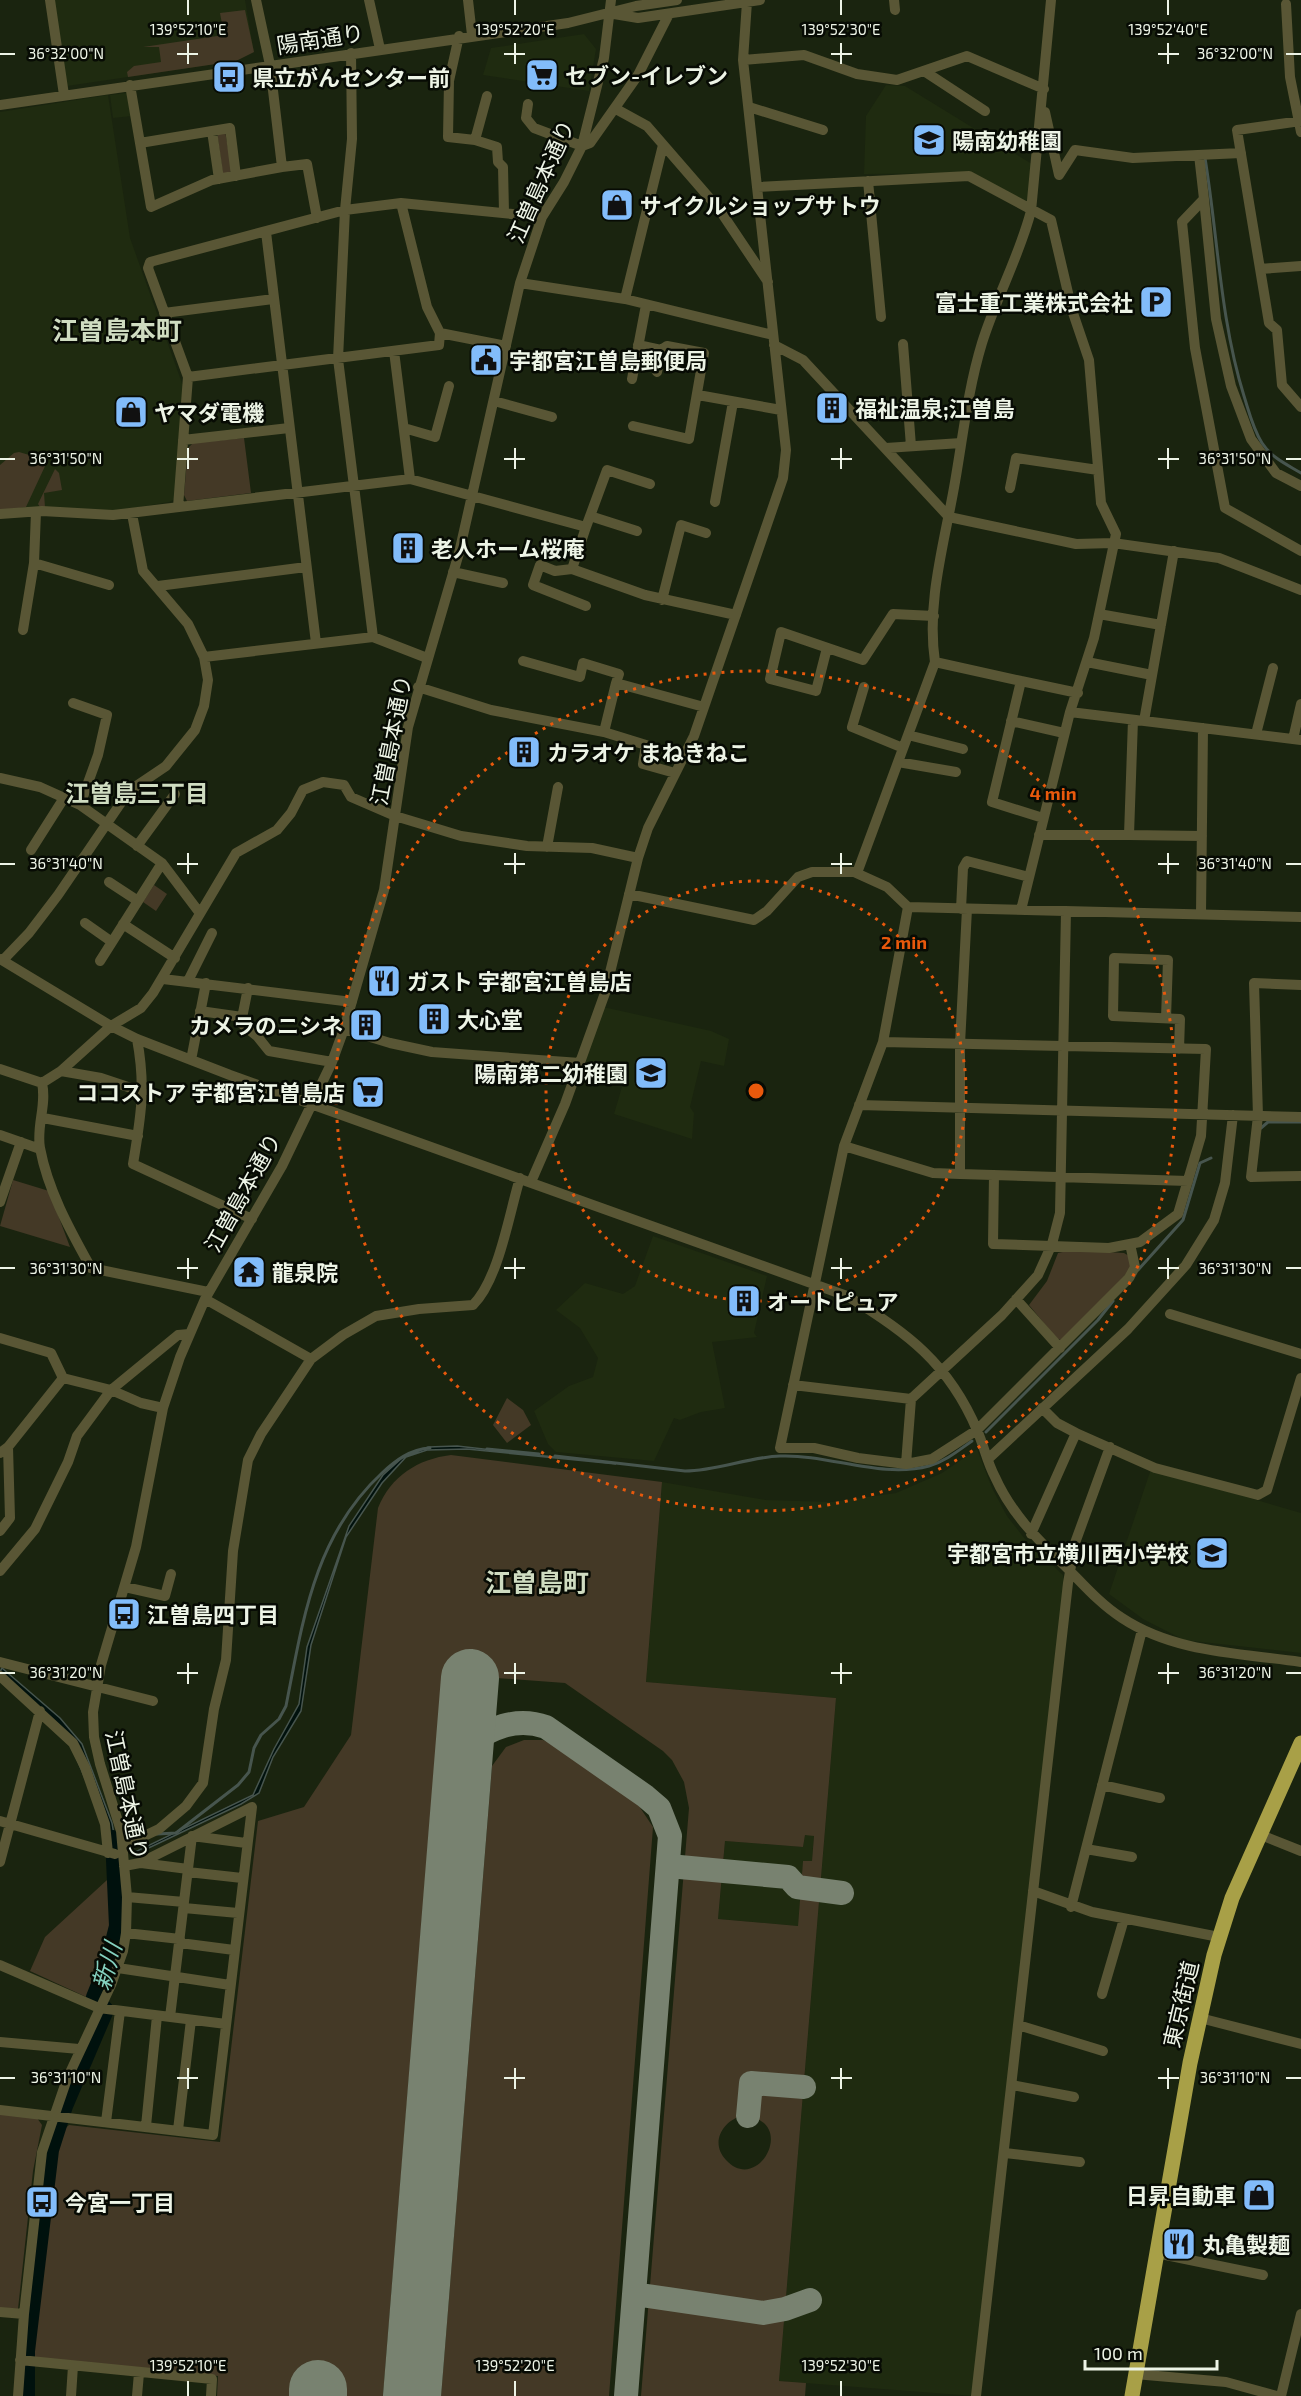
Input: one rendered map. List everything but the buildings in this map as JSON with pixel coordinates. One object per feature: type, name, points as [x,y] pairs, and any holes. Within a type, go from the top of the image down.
[{"type":"highway","name":"東京街道","points":[[1132,2396],[1200,2018],[1219,1937],[1232,1898],[1261,1835],[1296,1768],[1301,1743]]},
{"type":"street","points":[[50,0],[64,95]]},
{"type":"street","points":[[256,0],[270,65],[282,167]]},
{"type":"street","points":[[369,0],[380,49]]},
{"type":"street","points":[[468,0],[472,35]]},
{"type":"street","name":"江曽島本通り","points":[[18,2396],[40,2163],[53,2115],[79,2049],[118,1968],[126,1933],[127,1897],[117,1815],[94,1737],[96,1686],[136,1547],[163,1408],[189,1334],[206,1295],[252,1219],[332,1062],[344,1029],[384,890],[405,744],[418,687],[453,572],[473,494],[520,283],[542,217],[564,182],[582,146],[598,88],[610,14],[610,0]]},
{"type":"street","name":"陽南通り","points":[[0,105],[459,36],[568,23],[671,0]]},
{"type":"street","points":[[610,14],[638,18],[760,0]]},
{"type":"street","points":[[857,873],[935,662],[932,642],[935,586],[969,396],[982,343],[1024,237],[1031,211],[1051,0]]},
{"type":"street","points":[[531,1182],[580,1063],[605,993],[638,858],[648,828],[704,707],[783,478],[786,450],[743,60],[747,2]]},
{"type":"street","points":[[1286,4],[1290,77],[1300,125],[1237,130],[1269,323],[1277,330],[1282,385],[1301,406]]},
{"type":"street","points":[[528,104],[526,118],[534,128],[582,146],[590,143],[616,109],[656,44],[669,14]]},
{"type":"street","points":[[459,36],[449,81],[448,137],[476,140],[497,147],[498,162],[503,167],[504,212]]},
{"type":"street","points":[[351,53],[352,139],[345,210],[338,359],[374,637]]},
{"type":"street","points":[[743,60],[804,55],[857,74],[897,80],[967,56],[1044,89]]},
{"type":"street","points":[[924,71],[985,111]]},
{"type":"street","points":[[130,86],[151,207],[219,179],[307,164],[317,218]]},
{"type":"street","points":[[476,140],[487,96]]},
{"type":"street","points":[[1043,101],[1059,175],[1075,150],[1133,158],[1241,153]]},
{"type":"street","points":[[749,107],[824,130]]},
{"type":"street","points":[[616,109],[638,119],[663,145],[719,209],[769,283]]},
{"type":"street","points":[[140,143],[230,128],[236,176]]},
{"type":"street","points":[[212,131],[219,179]]},
{"type":"street","points":[[625,299],[663,145]]},
{"type":"street","points":[[1199,155],[1216,319],[1231,386],[1251,439],[1275,473],[1301,486]]},
{"type":"street","points":[[758,187],[969,176],[1051,220],[1072,310],[1089,360],[1101,503],[1116,534],[1087,662],[1070,712],[1021,910]]},
{"type":"street","points":[[868,181],[881,317]]},
{"type":"street","points":[[1204,200],[1182,222],[1195,348],[1225,508],[1301,551]]},
{"type":"street","points":[[188,377],[439,345],[440,333],[428,307],[401,203]]},
{"type":"street","points":[[178,507],[188,377],[148,268],[150,262],[345,210],[401,203],[542,217]]},
{"type":"street","points":[[266,232],[316,643]]},
{"type":"street","points":[[1260,269],[1301,266]]},
{"type":"street","points":[[520,283],[625,299],[773,340],[803,360],[949,517],[1076,544],[1113,543],[1219,558],[1301,590]]},
{"type":"street","points":[[164,313],[273,299]]},
{"type":"street","points":[[632,379],[646,305]]},
{"type":"street","points":[[440,333],[506,346]]},
{"type":"street","points":[[903,344],[911,446]]},
{"type":"street","points":[[633,426],[689,439],[704,353],[667,346],[661,350],[638,345]]},
{"type":"street","points":[[657,372],[661,350]]},
{"type":"street","points":[[394,351],[410,479]]},
{"type":"street","points":[[404,428],[435,437],[449,386]]},
{"type":"street","points":[[698,395],[781,410]]},
{"type":"street","points":[[494,401],[552,417]]},
{"type":"street","points":[[714,502],[733,402]]},
{"type":"street","points":[[183,440],[289,428]]},
{"type":"street","points":[[886,448],[961,443]]},
{"type":"street","points":[[1010,488],[1016,458],[1098,470]]},
{"type":"street","points":[[572,569],[607,470],[650,484]]},
{"type":"street","points":[[0,514],[36,512],[132,514],[410,479],[588,522],[637,531]]},
{"type":"street","points":[[23,630],[34,563],[36,512]]},
{"type":"street","points":[[132,514],[143,571],[188,624],[204,657],[208,680],[204,706],[195,730],[166,766],[129,791],[51,904],[1,959],[111,1026],[137,1039],[847,1296],[893,1323],[942,1371],[977,1430],[1011,1507],[1031,1534],[1120,1617],[1142,1630],[1194,1648],[1301,1662]]},
{"type":"street","points":[[662,600],[681,525],[706,533]]},
{"type":"street","points":[[1129,835],[1138,720],[1152,675],[1174,551]]},
{"type":"street","points":[[34,563],[109,585]]},
{"type":"street","points":[[586,606],[533,585],[540,565],[555,571],[572,569],[662,600],[736,615]]},
{"type":"street","points":[[158,586],[306,567]]},
{"type":"street","points":[[453,572],[503,583]]},
{"type":"street","points":[[826,648],[816,691],[770,679],[781,632],[863,660],[893,614],[934,616]]},
{"type":"street","points":[[1099,614],[1161,625]]},
{"type":"street","points":[[204,657],[374,637],[427,658]]},
{"type":"street","points":[[523,661],[580,677],[583,663],[619,674],[604,732]]},
{"type":"street","points":[[935,662],[1078,693]]},
{"type":"street","points":[[1087,662],[1152,675]]},
{"type":"street","points":[[1256,734],[1273,668]]},
{"type":"street","points":[[1021,681],[992,802],[1043,818]]},
{"type":"street","points":[[616,683],[704,707]]},
{"type":"street","points":[[418,687],[491,710],[604,732],[646,745],[643,764],[675,773]]},
{"type":"street","points":[[864,687],[852,727],[903,748]]},
{"type":"street","points":[[73,703],[107,715],[98,755],[80,805]]},
{"type":"street","points":[[1070,712],[1297,739],[1301,706]]},
{"type":"street","points":[[1011,721],[1065,733]]},
{"type":"street","points":[[1201,914],[1203,728]]},
{"type":"street","points":[[908,735],[963,749]]},
{"type":"street","points":[[898,762],[956,772]]},
{"type":"street","points":[[0,778],[40,787],[80,805],[162,863],[199,912]]},
{"type":"street","points":[[42,1083],[61,1071],[111,1026],[141,1008],[163,979],[199,912],[236,853],[277,830],[291,813],[303,790],[313,785],[323,782],[344,785],[351,797],[395,816],[483,841],[547,847],[592,848],[638,858]]},
{"type":"street","points":[[547,847],[558,787]]},
{"type":"street","points":[[137,846],[175,794]]},
{"type":"street","points":[[31,850],[64,798]]},
{"type":"street","points":[[1039,835],[1202,836]]},
{"type":"street","points":[[960,1174],[963,868],[967,861],[1029,878]]},
{"type":"street","points":[[100,961],[162,863]]},
{"type":"street","points":[[629,894],[754,920],[767,911],[798,877],[812,872],[857,873],[887,887],[908,908],[1301,917]]},
{"type":"street","points":[[109,882],[138,901]]},
{"type":"street","points":[[908,908],[898,947],[883,1042],[844,1146],[813,1282],[780,1448],[814,1448],[858,1458],[906,1464],[932,1459],[977,1430],[1129,1278],[1135,1267],[1130,1244]]},
{"type":"street","points":[[906,1464],[911,1398],[942,1371],[1038,1275],[1052,1244],[1060,1213],[1062,1179],[1066,911]]},
{"type":"street","points":[[85,923],[112,942]]},
{"type":"street","points":[[123,924],[175,958]]},
{"type":"street","points":[[188,981],[212,933]]},
{"type":"street","points":[[1166,1018],[1168,960],[1114,958],[1113,1016],[1166,1018],[1180,1018],[1179,1048]]},
{"type":"street","points":[[163,979],[206,982],[352,1002]]},
{"type":"street","points":[[191,1059],[206,982]]},
{"type":"street","points":[[1301,985],[1254,983],[1258,1116],[1251,1177],[1301,1176]]},
{"type":"street","points":[[248,988],[241,1023],[257,1036],[269,1051],[332,1062]]},
{"type":"street","points":[[200,1011],[242,1017]]},
{"type":"street","points":[[344,1029],[390,1043],[432,1052],[580,1063]]},
{"type":"street","points":[[137,1039],[144,1073],[133,1164],[252,1219]]},
{"type":"street","points":[[883,1042],[1206,1049],[1201,1136],[1178,1214],[1140,1242],[1109,1248],[1052,1244],[993,1244],[994,1174]]},
{"type":"street","points":[[0,1069],[42,1083]]},
{"type":"street","points":[[61,1071],[101,1078],[143,1092]]},
{"type":"street","points":[[42,1083],[46,1098],[40,1149],[60,1211],[91,1268],[206,1295],[311,1359]]},
{"type":"street","points":[[859,1105],[1301,1117]]},
{"type":"street","points":[[988,1459],[1128,1329],[1186,1265],[1214,1220],[1225,1183],[1233,1115]]},
{"type":"street","points":[[43,1118],[138,1136]]},
{"type":"street","points":[[0,1135],[40,1149]]},
{"type":"street","points":[[0,1202],[21,1142]]},
{"type":"street","points":[[844,1146],[933,1173],[1188,1182]]},
{"type":"street","points":[[123,1856],[186,1806],[203,1783],[214,1709],[225,1660],[233,1551],[248,1460],[261,1434],[311,1359],[343,1335],[376,1316],[419,1309],[473,1305],[482,1296],[493,1271],[520,1178]]},
{"type":"street","points":[[1016,1299],[1060,1348]]},
{"type":"street","points":[[1170,1314],[1301,1354]]},
{"type":"street","points":[[0,1571],[35,1529],[68,1462],[77,1436],[111,1390],[177,1335],[189,1334]]},
{"type":"street","points":[[0,1338],[51,1353],[63,1378]]},
{"type":"street","points":[[63,1378],[111,1390],[141,1403],[163,1408]]},
{"type":"street","points":[[0,1531],[10,1518],[4,1450],[63,1378]]},
{"type":"street","points":[[1042,1408],[1057,1423],[1155,1468],[1258,1495],[1267,1490],[1301,1378]]},
{"type":"street","points":[[792,1385],[911,1398]]},
{"type":"street","points":[[1031,1534],[1076,1433]]},
{"type":"street","points":[[976,2396],[1070,1571],[1075,1543],[1110,1447]]},
{"type":"street","points":[[125,1587],[165,1596],[171,1574]]},
{"type":"street","points":[[1071,1907],[1142,1630]]},
{"type":"street","points":[[0,1662],[153,1701]]},
{"type":"street","points":[[0,1676],[73,1743],[85,1767],[105,1824],[108,1853]]},
{"type":"street","points":[[0,1862],[5,1822],[40,1711]]},
{"type":"street","points":[[1102,1785],[1160,1798]]},
{"type":"street","points":[[0,2110],[213,2134],[246,1843],[252,1808],[140,1863]]},
{"type":"street","points":[[5,1822],[140,1863],[242,1878]]},
{"type":"street","points":[[1261,1835],[1301,1851]]},
{"type":"street","points":[[192,1836],[246,1843]]},
{"type":"street","points":[[170,2017],[192,1836]]},
{"type":"street","points":[[1086,1849],[1132,1857]]},
{"type":"street","points":[[1033,1892],[1071,1907],[1219,1937]]},
{"type":"street","points":[[127,1897],[238,1913]]},
{"type":"street","points":[[1102,1994],[1124,1918]]},
{"type":"street","points":[[126,1933],[234,1950]]},
{"type":"street","points":[[0,1965],[99,2008],[225,2024]]},
{"type":"street","points":[[118,1968],[230,1985]]},
{"type":"street","points":[[106,2122],[120,2011]]},
{"type":"street","points":[[146,2126],[157,2016]]},
{"type":"street","points":[[1200,2018],[1301,2044]]},
{"type":"street","points":[[178,2130],[191,2020]]},
{"type":"street","points":[[1018,2025],[1103,2051]]},
{"type":"street","points":[[0,2042],[79,2049]]},
{"type":"street","points":[[1012,2085],[1074,2097]]},
{"type":"street","points":[[1005,2154],[1080,2162]]},
{"type":"street","points":[[1156,2253],[1263,2275]]},
{"type":"street","points":[[0,2312],[24,2314]]},
{"type":"street","points":[[1135,2374],[1226,2382],[1279,2396],[1301,2314]]},
{"type":"street","points":[[20,2360],[212,2379],[211,2396]]},
{"type":"street","points":[[71,2396],[73,2366]]},
{"type":"street","points":[[138,2396],[139,2373]]},
{"type":"shaded area","points":[[54,0],[245,0],[254,52],[236,61],[67,86]]},
{"type":"shaded area","points":[[245,10],[254,52],[236,61],[128,77],[127,72],[134,66],[161,62],[159,47],[143,47],[224,35],[220,13]]},
{"type":"shaded area","points":[[584,34],[596,49],[589,91],[483,75],[491,48]]},
{"type":"shaded area","name":"陽南幼稚園","points":[[886,85],[905,86],[1032,164],[1028,204],[973,173],[864,174],[866,116]]},
{"type":"shaded area","points":[[127,93],[132,116],[113,118],[110,95]]},
{"type":"shaded area","points":[[108,95],[130,238],[183,386],[175,499],[116,511],[0,511],[0,112]]},
{"type":"shaded area","points":[[225,131],[232,171],[223,175],[217,132]]},
{"type":"shaded area","points":[[244,438],[251,493],[187,501],[184,495],[188,448],[193,443]]},
{"type":"shaded area","points":[[19,452],[43,459],[46,464],[26,507],[0,511],[0,465],[14,453]]},
{"type":"shaded area","points":[[55,469],[59,473],[62,490],[44,493],[45,507],[40,507],[38,504]]},
{"type":"shaded area","points":[[154,885],[167,894],[156,911],[143,902]]},
{"type":"shaded area","name":"陽南第二幼稚園","points":[[603,1007],[711,1031],[729,1039],[724,1066],[701,1061],[690,1107],[694,1113],[692,1139],[614,1114],[624,1080],[582,1065]]},
{"type":"shaded area","points":[[13,1180],[49,1191],[70,1247],[0,1226]]},
{"type":"shaded area","name":"オートピュア","points":[[653,1236],[767,1276],[754,1333],[757,1337],[712,1342],[725,1408],[701,1412],[680,1420],[674,1418],[654,1461],[556,1452],[548,1444],[534,1411],[569,1386],[593,1377],[598,1358],[580,1328],[556,1310],[585,1283],[623,1294],[635,1286]]},
{"type":"shaded area","points":[[1072,1250],[1124,1253],[1129,1256],[1132,1269],[1065,1341],[1057,1339],[1029,1305],[1047,1281],[1058,1253]]},
{"type":"shaded area","points":[[507,1398],[523,1410],[531,1425],[507,1443],[493,1425]]},
{"type":"shaded area","points":[[977,1449],[992,1488],[1007,1516],[1025,1539],[1063,1575],[1064,1581],[974,2396],[779,2381],[836,1698],[646,1682],[662,1482],[766,1500],[832,1502],[896,1493],[942,1473]]},
{"type":"shaded area","points":[[451,1455],[662,1482],[646,1682],[836,1698],[779,2381],[806,2383],[805,2396],[641,2396],[689,1808],[684,1782],[672,1760],[663,1751],[565,1683],[442,1674],[383,2396],[217,2396],[218,2376],[36,2360],[31,2355],[59,2134],[69,2125],[220,2142],[258,1821],[304,1807],[351,1735],[378,1508],[398,1478],[417,1465]],"holes":[[[805,1835],[814,1836],[812,1861],[803,1861],[798,1926],[718,1919],[725,1841],[803,1847]],[[741,2116],[759,2120],[768,2128],[771,2140],[768,2152],[761,2162],[751,2168],[739,2168],[726,2160],[719,2147],[720,2134],[724,2128]]]},
{"type":"shaded area","name":"宇都宮市立横川西小学校","points":[[1151,1469],[1301,1513],[1301,1653],[1184,1640],[1143,1619],[1109,1594]]},
{"type":"shaded area","points":[[524,1740],[543,1740],[554,1745],[637,1803],[653,1827],[609,2396],[441,2396],[492,1766],[506,1747]]},
{"type":"shaded area","points":[[805,1835],[814,1835],[812,1861],[803,1861],[798,1926],[718,1919],[725,1841],[803,1847]]},
{"type":"shaded area","points":[[119,1869],[120,1907],[117,1937],[109,1966],[95,2001],[30,1971],[45,1937]]},
{"type":"shaded area","points":[[0,2114],[37,2118],[42,2125],[33,2171],[18,2309],[0,2308]]},
{"type":"water","points":[[457,1446],[616,1464],[467,1449],[427,1450],[406,1457],[382,1483],[346,1537],[311,1645],[301,1711],[273,1757],[259,1793],[241,1804],[136,1854],[135,1852],[253,1795],[274,1749],[299,1704],[307,1647],[349,1526],[383,1475],[402,1458],[428,1447]]},
{"type":"water","points":[[2,1668],[60,1718],[82,1744],[112,1823],[115,1840],[111,1840],[65,1731],[0,1672]]},
{"type":"water","points":[[118,1866],[119,1925],[104,1981],[100,1979],[110,1952],[115,1910],[115,1867]]},
{"type":"waterway","points":[[1205,158],[1225,308],[1236,367],[1248,408],[1256,432],[1270,453],[1301,473]]},
{"type":"waterway","points":[[1261,1128],[1268,1122],[1301,1122]]},
{"type":"waterway","points":[[1138,1270],[1183,1220],[1200,1163],[1211,1158]]},
{"type":"waterway","points":[[986,1432],[1098,1320],[1113,1301]]},
{"type":"waterway","points":[[555,1456],[685,1471],[709,1469],[768,1457],[799,1456],[892,1470],[929,1466],[952,1455],[972,1441]]},
{"type":"waterway","points":[[157,1834],[176,1833],[238,1785],[249,1772],[254,1748],[261,1735],[279,1719],[286,1706],[306,1611],[315,1581],[326,1552],[341,1524],[359,1498],[382,1473],[409,1453],[430,1448]]},
{"type":"waterway","points":[[487,1449],[539,1454]]},
{"type":"waterway","points":[[113,1836],[135,1836]]},
{"type":"waterway","name":"新川","points":[[27,2396],[27,2351],[51,2150],[65,2106],[106,2010],[94,1997],[108,1962],[117,1926],[113,1838]]},
{"type":"taxiway","points":[[465,1745],[503,1726],[524,1723],[546,1727],[659,1808],[670,1836],[626,2396]]},
{"type":"taxiway","points":[[669,1866],[788,1877],[797,1887],[842,1893]]},
{"type":"taxiway","points":[[748,2116],[751,2083],[804,2087]]},
{"type":"taxiway","points":[[634,2294],[763,2313],[785,2309],[810,2300]]},
{"type":"runway","points":[[412,2396],[470,1678]]},
{"type":"runway","points":[[318,2389],[318,2396]]},
{"type":"place","name":"セブン-イレブン","points":[[542,75]]},
{"type":"place","name":"県立がんセンター前","points":[[229,77]]},
{"type":"place","name":"陽南幼稚園","points":[[929,140]]},
{"type":"place","name":"サイクルショップサトウ","points":[[617,205]]},
{"type":"place","name":"富士重工業株式会社","points":[[1156,302]]},
{"type":"place","name":"宇都宮江曽島郵便局","points":[[486,360]]},
{"type":"place","name":"福祉温泉;江曽島","points":[[832,408]]},
{"type":"place","name":"ヤマダ電機","points":[[131,412]]},
{"type":"place","name":"老人ホーム桜庵","points":[[408,548]]},
{"type":"place","name":"カラオケ まねきねこ","points":[[524,752]]},
{"type":"place","name":"ガスト 宇都宮江曽島店","points":[[384,981]]},
{"type":"place","name":"大心堂","points":[[434,1019]]},
{"type":"place","name":"カメラのニシネ","points":[[366,1025]]},
{"type":"place","name":"陽南第二幼稚園","points":[[651,1073]]},
{"type":"place","name":"ココストア 宇都宮江曽島店","points":[[368,1092]]},
{"type":"place","name":"龍泉院","points":[[249,1272]]},
{"type":"place","name":"オートピュア","points":[[744,1301]]},
{"type":"place","name":"宇都宮市立横川西小学校","points":[[1212,1553]]},
{"type":"place","name":"江曽島四丁目","points":[[124,1614]]},
{"type":"place","name":"日昇自動車","points":[[1259,2195]]},
{"type":"place","name":"今宮一丁目","points":[[42,2202]]},
{"type":"place","name":"丸亀製麺","points":[[1179,2244]]},
{"type":"district","name":"江曽島本町","points":[[117,329]]},
{"type":"district","name":"江曽島三丁目","points":[[137,792]]},
{"type":"district","name":"江曽島町","points":[[537,1581]]}]
